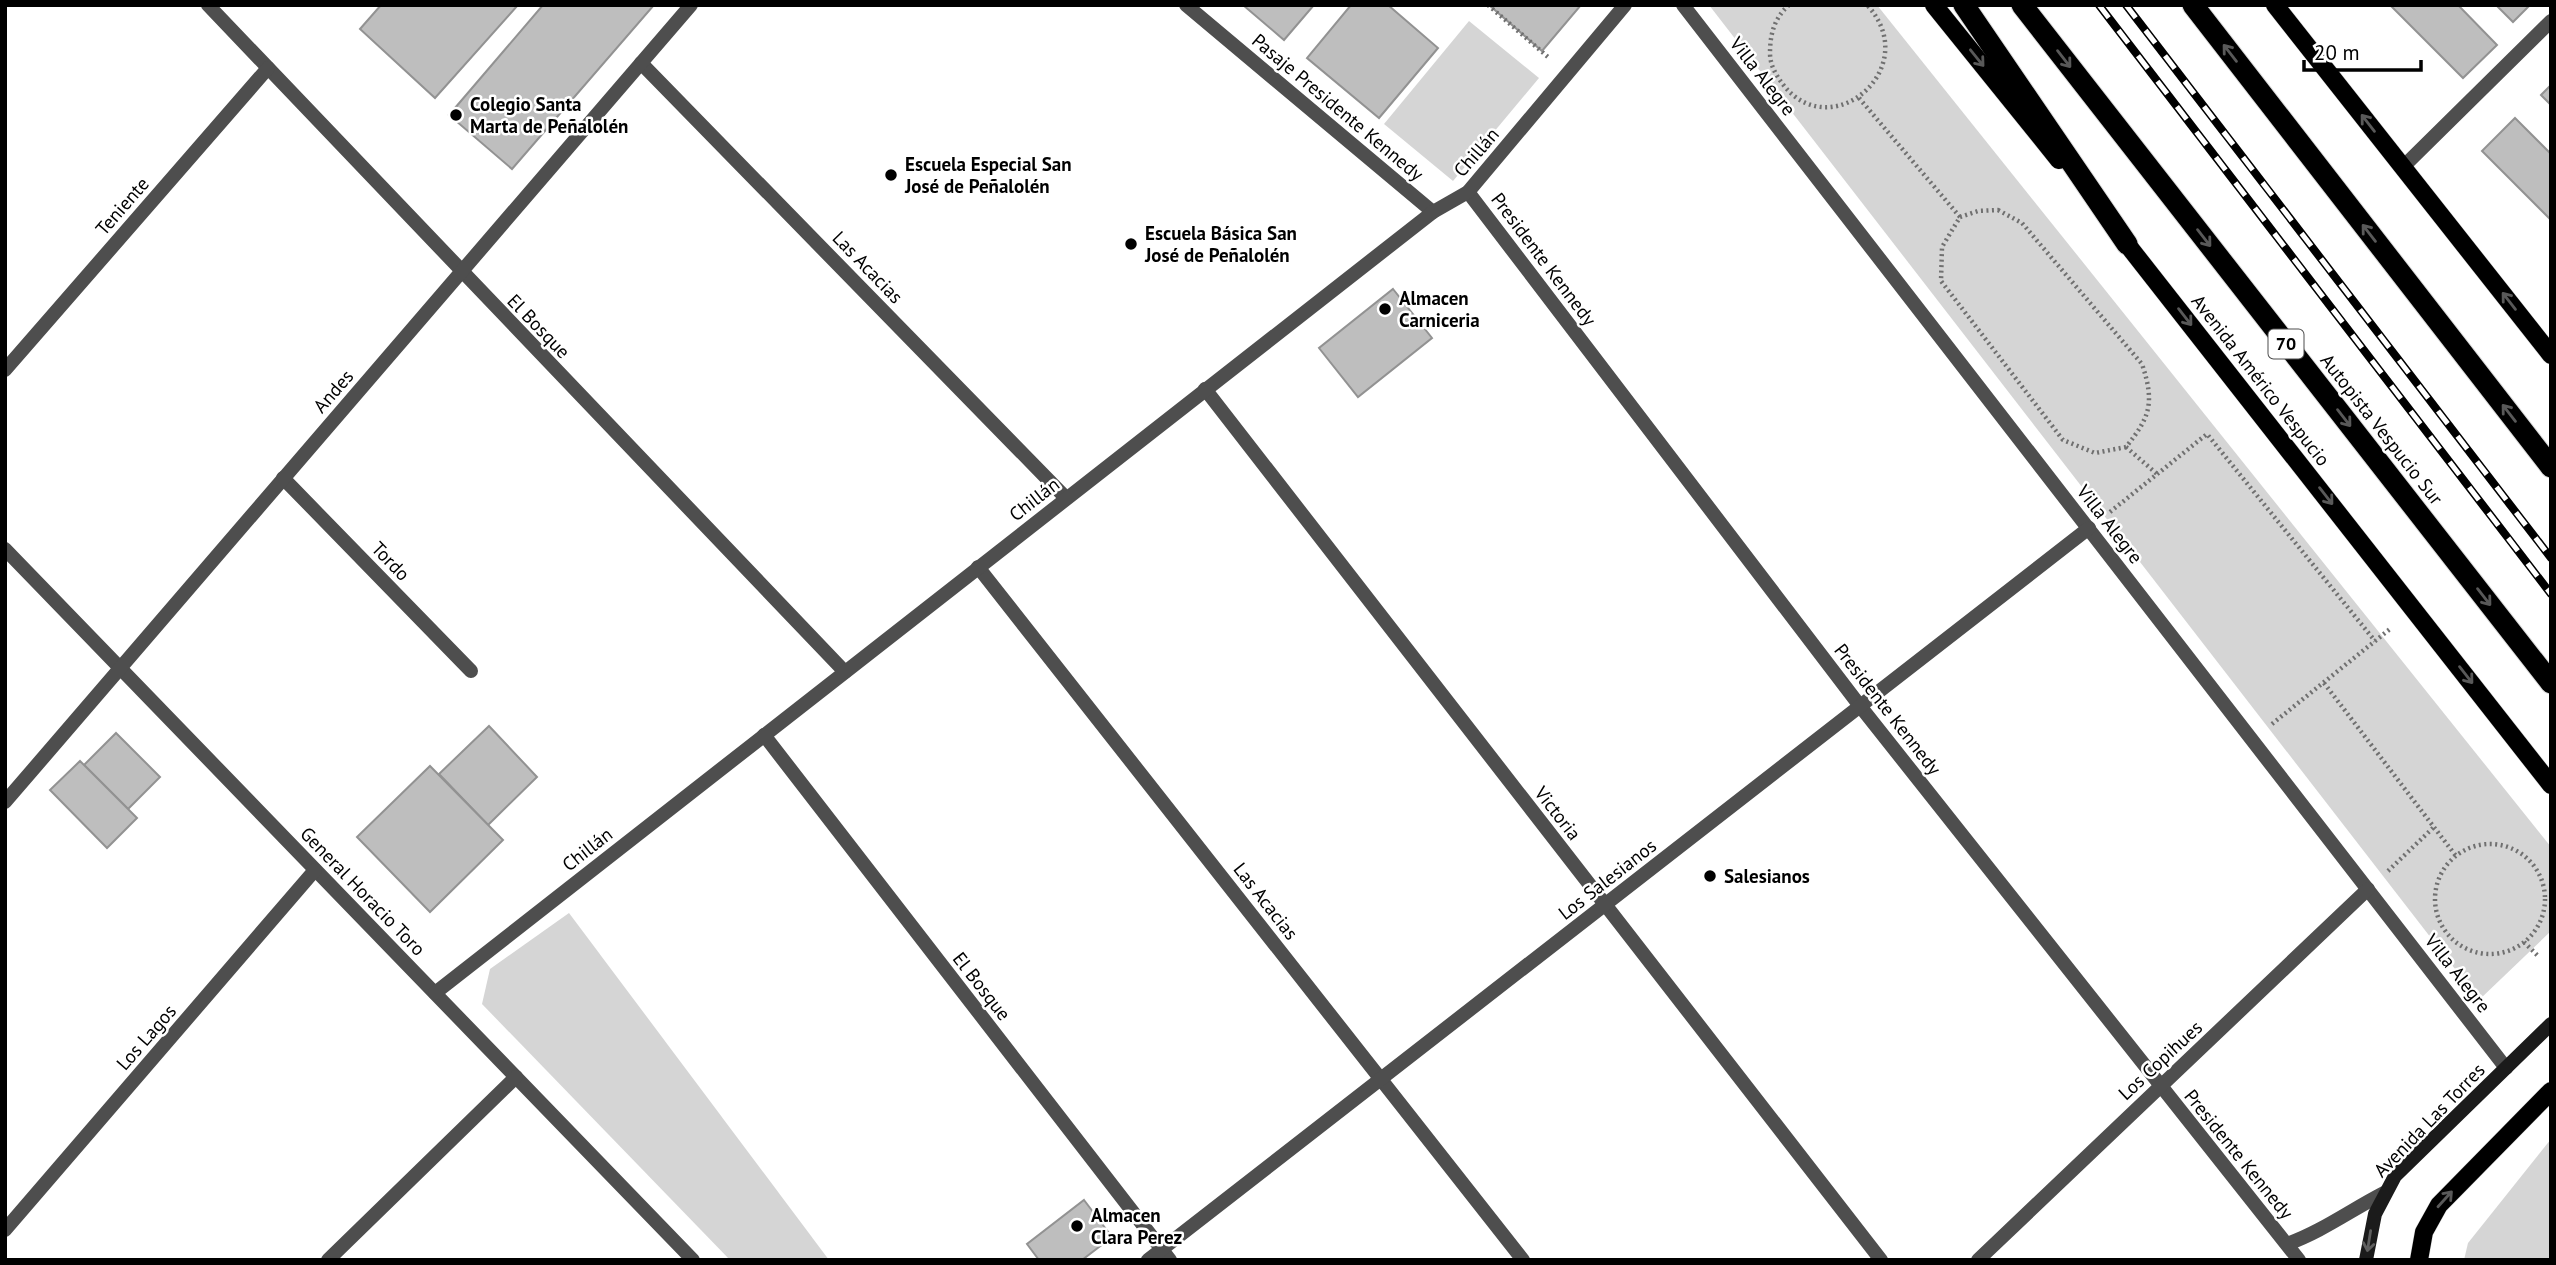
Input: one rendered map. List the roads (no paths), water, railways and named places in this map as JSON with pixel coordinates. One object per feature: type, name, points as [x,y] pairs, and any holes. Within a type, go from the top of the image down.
[{"type":"highway","points":[[1964,5],[2127,244]]},
{"type":"highway","name":"Autopista Vespucio Sur","points":[[2022,5],[2551,682]]},
{"type":"highway","points":[[2193,5],[2551,467]]},
{"type":"main road","name":"Avenida Américo Vespucio","points":[[1934,5],[2127,244],[2551,785]]},
{"type":"main road","points":[[2275,5],[2551,355]]},
{"type":"main road","points":[[2419,1260],[2424,1232],[2439,1205],[2551,1091]]},
{"type":"street","name":"El Bosque","points":[[208,5],[460,272],[845,672]]},
{"type":"street","name":"Andes","points":[[5,802],[691,5]]},
{"type":"street","name":"Pasaje Presidente Kennedy","points":[[1186,5],[1433,212]]},
{"type":"street","name":"Chillán","points":[[435,993],[1433,212],[1468,192],[1625,5]]},
{"type":"street","name":"Villa Alegre","points":[[1683,5],[2506,1068]]},
{"type":"street","points":[[2403,167],[2551,21]]},
{"type":"street","name":"Las Acacias","points":[[641,63],[1066,498]]},
{"type":"street","name":"Teniente","points":[[5,370],[268,68]]},
{"type":"street","name":"Presidente Kennedy","points":[[1468,192],[1860,706],[2299,1260]]},
{"type":"street","name":"Victoria","points":[[1205,389],[1881,1260]]},
{"type":"street","name":"Tordo","points":[[283,478],[471,671]]},
{"type":"street","name":"Los Salesianos","points":[[1148,1260],[1166,1254],[1381,1079],[2089,528]]},
{"type":"street","name":"General Horacio Toro","points":[[5,549],[693,1260]]},
{"type":"street","name":"Las Acacias","points":[[978,567],[1523,1260]]},
{"type":"street","name":"El Bosque","points":[[764,735],[1166,1254]]},
{"type":"street","name":"Los Lagos","points":[[5,1230],[315,870]]},
{"type":"street","name":"Los Copihues","points":[[1978,1260],[2368,890]]},
{"type":"street","name":"Avenida Las Torres","points":[[2366,1260],[2369,1234],[2384,1193],[2395,1176],[2551,1024]]},
{"type":"street","points":[[328,1260],[516,1077]]},
{"type":"street","name":"Presidente Kennedy","points":[[2287,1244],[2317,1233],[2341,1216],[2384,1193]]},
{"type":"railway","points":[[2099,5],[2551,594]]},
{"type":"railway","points":[[2126,5],[2551,558]]},
{"type":"place","name":"Colegio Santa Marta de Peñalolén","points":[[456,115]]},
{"type":"place","name":"Escuela Especial San José de Peñalolén","points":[[891,175]]},
{"type":"place","name":"Escuela Básica San José de Peñalolén","points":[[1131,244]]},
{"type":"place","name":"Almacen Carniceria","points":[[1385,309]]},
{"type":"place","name":"Salesianos","points":[[1710,876]]},
{"type":"place","name":"Almacen Clara Perez","points":[[1077,1226]]}]
